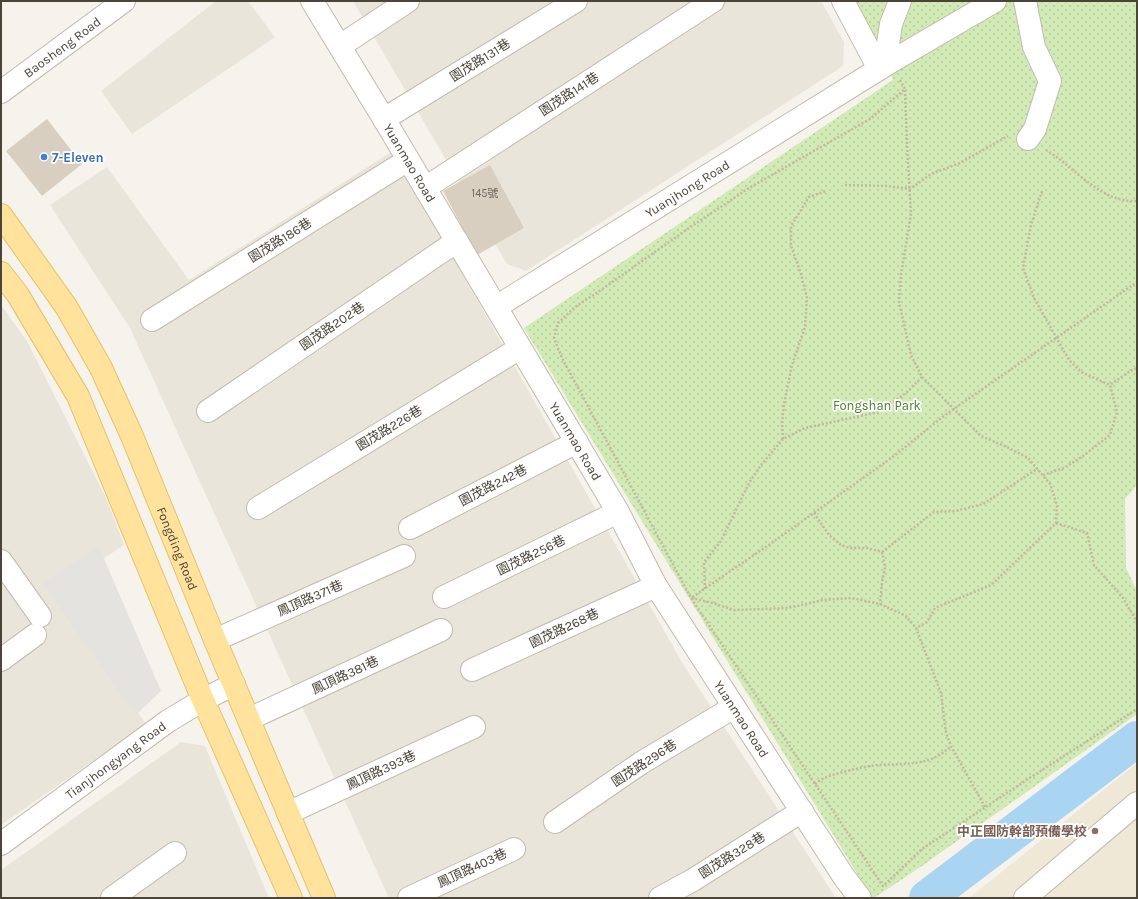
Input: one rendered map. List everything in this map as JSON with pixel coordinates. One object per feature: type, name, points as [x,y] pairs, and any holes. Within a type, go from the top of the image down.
[{"type":"main road","name":"Fongding Road","points":[[1,215],[66,308],[101,368],[132,436],[215,640],[324,898]]},
{"type":"main road","points":[[1,273],[18,295],[78,396],[203,700],[291,898]]},
{"type":"street","name":"Baosheng Road","points":[[1,92],[124,1]]},
{"type":"street","name":"Yuanmao Road","points":[[312,1],[577,442],[618,512],[656,586],[844,876],[860,898]]},
{"type":"street","points":[[340,46],[408,1]]},
{"type":"street","name":"園茂路131巷","points":[[384,119],[576,1]]},
{"type":"street","name":"園茂路141巷","points":[[425,188],[713,1]]},
{"type":"street","points":[[843,1],[885,65]]},
{"type":"street","points":[[885,65],[891,24],[900,1]]},
{"type":"street","name":"Yuanjhong Road","points":[[496,307],[885,65],[995,1]]},
{"type":"street","points":[[1025,1],[1034,47],[1050,81],[1034,130],[1028,139]]},
{"type":"street","name":"園茂路186巷","points":[[152,320],[408,160]]},
{"type":"street","name":"園茂路202巷","points":[[208,411],[457,241]]},
{"type":"street","name":"園茂路226巷","points":[[258,508],[520,348]]},
{"type":"street","name":"園茂路242巷","points":[[410,528],[577,442]]},
{"type":"street","name":"園茂路256巷","points":[[444,597],[618,512]]},
{"type":"street","name":"鳳頂路371巷","points":[[215,640],[404,556]]},
{"type":"street","points":[[1,561],[37,626],[1,660]]},
{"type":"street","name":"園茂路268巷","points":[[472,670],[656,586]]},
{"type":"street","name":"鳳頂路381巷","points":[[249,719],[441,630]]},
{"type":"street","name":"Tianjhongyang Road","points":[[1,844],[168,721],[203,700],[234,684]]},
{"type":"street","name":"園茂路296巷","points":[[555,822],[641,763],[734,707]]},
{"type":"street","name":"鳳頂路393巷","points":[[288,813],[474,727]]},
{"type":"street","points":[[1025,898],[1137,803]]},
{"type":"street","name":"園茂路328巷","points":[[660,898],[693,880],[802,811]]},
{"type":"street","name":"鳳頂路403巷","points":[[408,898],[514,849]]},
{"type":"street","points":[[112,898],[175,853]]},
{"type":"path","points":[[885,65],[905,90],[911,214],[901,275],[899,302],[911,355],[922,377],[953,410],[981,436],[1028,458],[1050,484],[1057,504],[1056,523],[991,585],[935,608],[927,622],[916,628]]},
{"type":"path","points":[[905,90],[870,119],[749,188],[575,307],[558,323],[554,338],[562,358],[691,598],[883,886],[922,849],[1137,710]]},
{"type":"path","points":[[845,185],[910,188],[931,174],[960,163],[1006,136],[1028,139],[1056,156],[1070,168],[1112,197],[1122,200],[1137,201]]},
{"type":"path","points":[[783,439],[782,423],[784,404],[792,365],[805,327],[807,298],[801,274],[791,246],[791,226],[808,197],[826,191]]},
{"type":"path","points":[[1042,191],[1031,225],[1023,268],[1034,298],[1069,360],[1081,372],[1110,385]]},
{"type":"path","points":[[691,598],[894,456],[953,410],[1137,282]]},
{"type":"path","points":[[1110,385],[1137,368]]},
{"type":"path","points":[[705,589],[704,562],[721,541],[749,483],[761,465],[783,439],[805,428],[879,412],[907,392],[922,377]]},
{"type":"path","points":[[1043,476],[1064,468],[1083,456],[1110,435],[1117,412],[1110,385]]},
{"type":"path","points":[[882,552],[934,512],[956,511],[983,504],[1037,469]]},
{"type":"path","points":[[814,512],[829,535],[841,545],[850,548],[868,548],[882,552]]},
{"type":"path","points":[[1056,523],[1087,533],[1094,564],[1123,598],[1137,622]]},
{"type":"path","points":[[880,604],[885,567],[882,552]]},
{"type":"path","points":[[691,598],[734,610],[788,608],[823,600],[851,598],[880,604],[906,616],[916,628],[941,693],[946,733],[951,746],[985,807]]},
{"type":"path","points":[[815,784],[831,775],[861,768],[878,765],[926,762],[943,754],[951,746]]},
{"type":"shaded area","points":[[216,1],[248,1],[275,37],[132,134],[101,91]]},
{"type":"shaded area","points":[[353,1],[821,1],[844,42],[843,66],[526,271],[507,264]]},
{"type":"shaded area","points":[[393,151],[683,664],[836,898],[389,898],[130,328],[50,205],[107,167],[189,280]]},
{"type":"shaded area","points":[[1,305],[27,341],[106,498],[124,545],[54,592],[146,724],[1,825]]},
{"type":"shaded area","points":[[99,547],[161,691],[136,715],[43,584]]},
{"type":"shaded area","points":[[181,742],[205,746],[269,898],[1,898],[1,870]]},
{"type":"shaded area","name":"中正國防幹部預備學校","points":[[1137,763],[1137,898],[969,898]]},
{"type":"green space","name":"Fongshan Park","points":[[854,1],[1137,1],[1137,485],[1125,499],[1126,568],[1137,591],[1137,714],[919,868],[874,898],[872,898],[524,328],[893,80]]},
{"type":"building","name":"7-Eleven","points":[[47,119],[82,164],[42,196],[6,151]]},
{"type":"building","points":[[490,165],[524,228],[477,255],[443,191]]},
{"type":"waterway","points":[[927,898],[1137,739]]},
{"type":"place","name":"7-Eleven","points":[[44,157]]},
{"type":"place","name":"中正國防幹部預備學校","points":[[1095,831]]}]
